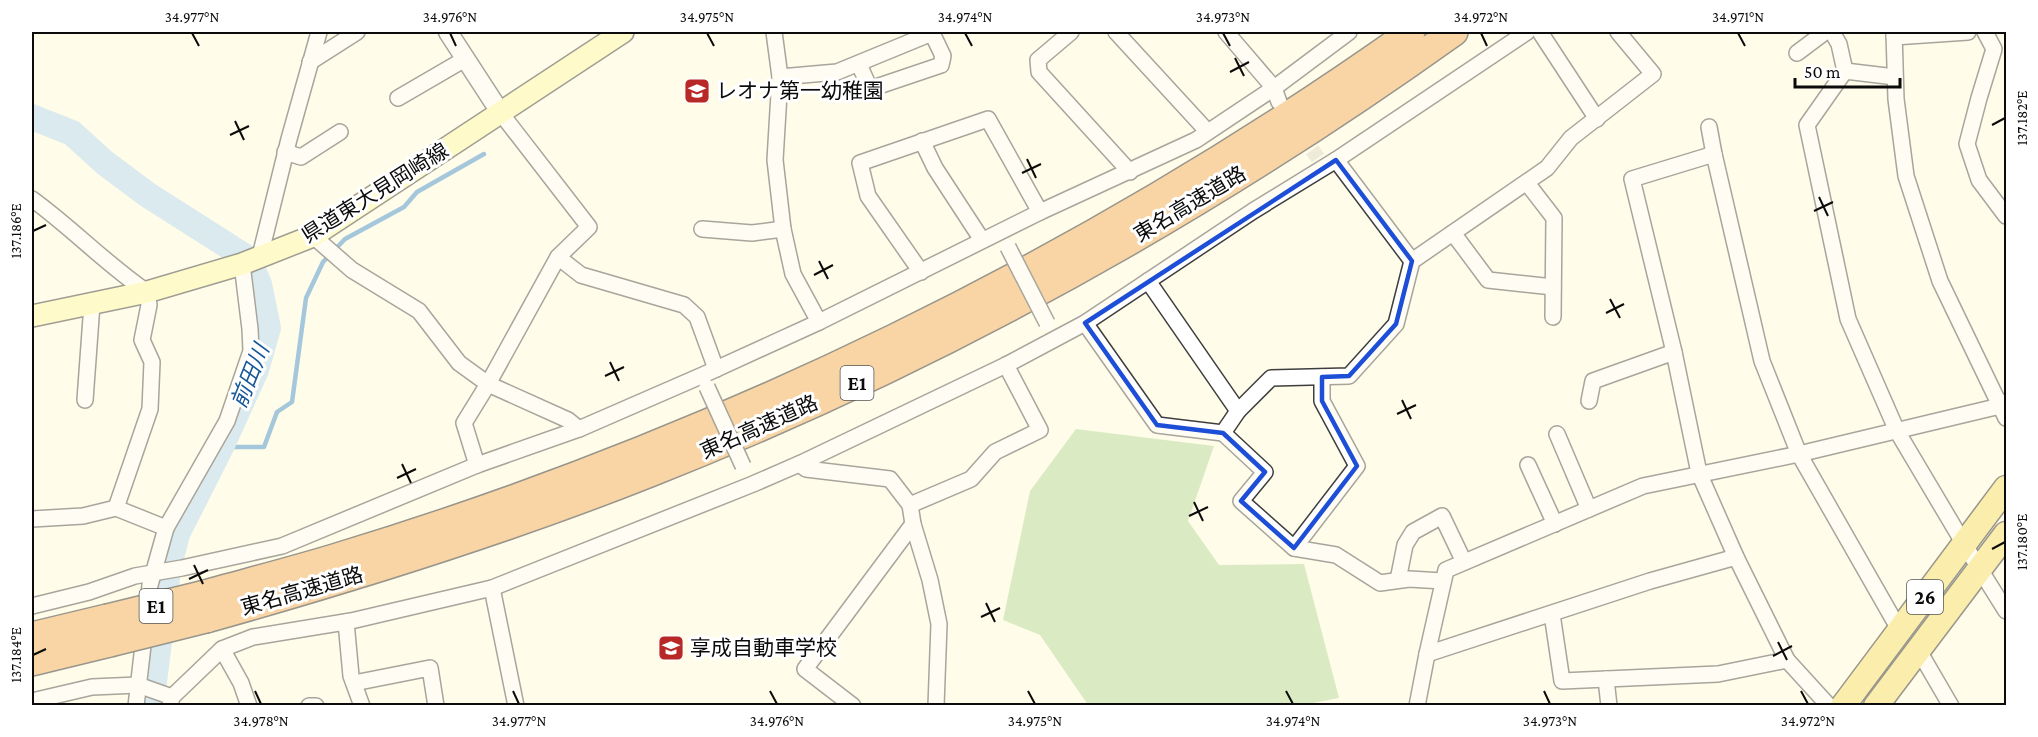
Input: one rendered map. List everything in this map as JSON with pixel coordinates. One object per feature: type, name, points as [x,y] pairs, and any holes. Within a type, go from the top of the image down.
[{"type":"highway","name":"東名高速道路","points":[[205,606],[335,558],[485,508],[639,451],[755,402],[873,348],[985,293],[1138,208],[1258,135],[1411,32]]},
{"type":"highway","name":"東名高速道路","points":[[32,662],[109,631],[205,606],[342,581],[517,523],[650,473],[764,425],[884,370],[996,314],[1150,229],[1381,84],[1454,32]]},
{"type":"highway","name":"東名高速道路","points":[[32,636],[109,631]]},
{"type":"main road","name":"県道東大見岡崎線","points":[[32,316],[147,292],[251,260],[313,236],[444,152],[500,112],[623,32]]},
{"type":"main road","name":"26","points":[[1844,705],[2007,488]]},
{"type":"main road","name":"26","points":[[1876,705],[2007,534]]},
{"type":"street","points":[[136,705],[150,585],[166,528],[227,421],[251,351],[251,260],[319,32]]},
{"type":"street","points":[[310,62],[357,32]]},
{"type":"street","points":[[447,32],[500,112],[589,227],[558,257],[464,423],[477,465]]},
{"type":"street","points":[[774,32],[780,77],[775,160],[783,229],[793,274],[819,322]]},
{"type":"street","points":[[1071,32],[1038,60],[1039,72],[1130,172]]},
{"type":"street","points":[[1116,32],[1207,131]]},
{"type":"street","points":[[1226,32],[1276,95]]},
{"type":"street","points":[[32,606],[89,592],[135,576],[282,546],[477,465],[579,429],[709,377],[982,240],[1196,140],[1207,131],[1276,95],[1349,32]]},
{"type":"street","points":[[32,701],[92,687],[138,685],[171,701],[222,649],[253,637],[346,622],[492,588],[799,464],[1055,340],[1253,211],[1320,163],[1336,160],[1527,32]]},
{"type":"street","points":[[1540,32],[1597,119]]},
{"type":"street","points":[[1222,433],[1238,411],[1271,378],[1349,376],[1396,324],[1412,261],[1547,168],[1571,138],[1653,74],[1618,32]]},
{"type":"street","points":[[1797,52],[1825,32]]},
{"type":"street","points":[[1832,32],[1839,44],[1845,72],[1807,125],[1848,319],[1897,431],[2007,611]]},
{"type":"street","points":[[1417,705],[1446,570],[1643,486],[2004,409],[1940,281],[1909,187],[1895,77],[1894,34],[1968,32]]},
{"type":"street","points":[[1985,32],[1994,50],[1967,144],[1980,180],[2007,216]]},
{"type":"street","points":[[780,77],[837,72],[932,33],[943,56],[941,65],[870,89],[859,64]]},
{"type":"street","points":[[398,98],[465,59]]},
{"type":"street","points":[[1845,72],[1895,77]]},
{"type":"street","points":[[921,272],[867,196],[860,163],[988,119],[1040,212]]},
{"type":"street","points":[[1709,127],[1713,154],[1762,360],[1799,454],[1900,632]]},
{"type":"street","points":[[285,152],[301,156],[340,132]]},
{"type":"street","points":[[922,141],[936,168],[982,240]]},
{"type":"street","points":[[1713,154],[1632,179],[1674,352],[1700,473],[1736,557],[1788,660],[1829,705]]},
{"type":"street","points":[[1336,160],[1412,261]]},
{"type":"street","points":[[1527,183],[1554,218],[1553,317]]},
{"type":"street","points":[[32,200],[61,219],[121,275],[147,292],[149,305],[142,340],[152,362],[150,409],[116,508]]},
{"type":"street","points":[[702,229],[752,233],[783,229]]},
{"type":"street","points":[[999,233],[1055,340]]},
{"type":"street","points":[[1453,233],[1488,280],[1553,287]]},
{"type":"street","points":[[313,236],[352,270],[419,311],[459,363],[488,384],[568,420],[579,429]]},
{"type":"street","points":[[558,257],[581,275],[684,305],[697,316],[709,377],[743,466],[753,484]]},
{"type":"street","points":[[1148,281],[1238,411]]},
{"type":"street","points":[[85,400],[92,303]]},
{"type":"street","points":[[1085,322],[1157,425],[1222,433],[1265,472],[1240,501],[1294,548],[1336,555],[1380,583],[1409,579],[1443,581]]},
{"type":"street","points":[[1588,401],[1593,381],[1674,352]]},
{"type":"street","points":[[910,505],[971,479],[995,452],[1040,430],[1006,365]]},
{"type":"street","points":[[1294,548],[1357,466],[1322,401],[1322,377]]},
{"type":"street","points":[[1557,434],[1589,509]]},
{"type":"street","points":[[799,464],[806,469],[890,479],[910,505],[939,624],[936,705]]},
{"type":"street","points":[[1528,465],[1555,524]]},
{"type":"street","points":[[32,519],[83,516],[116,508],[166,528]]},
{"type":"street","points":[[1398,580],[1405,545],[1413,532],[1442,516],[1464,562]]},
{"type":"street","points":[[853,705],[805,669],[913,524]]},
{"type":"street","points":[[1427,654],[1650,581],[1736,557]]},
{"type":"street","points":[[492,588],[516,705]]},
{"type":"street","points":[[1552,614],[1562,681],[1718,674],[1788,660]]},
{"type":"street","points":[[346,622],[351,676],[362,705]]},
{"type":"street","points":[[222,649],[241,683],[249,705]]},
{"type":"street","points":[[1919,651],[1951,705]]},
{"type":"street","points":[[354,682],[430,668],[436,705]]},
{"type":"street","points":[[1606,679],[1609,705]]},
{"type":"street","points":[[309,705],[316,705]]},
{"type":"highlighted area","points":[[1336,160],[1412,261],[1396,324],[1349,376],[1322,377],[1322,401],[1357,466],[1294,548],[1241,501],[1265,472],[1223,433],[1157,425],[1085,323]]},
{"type":"green space","points":[[1076,429],[1214,446],[1188,521],[1219,565],[1304,564],[1339,698],[1297,706],[1088,705],[1040,635],[1003,620],[1030,491]]},
{"type":"waterway","name":"前田川","points":[[32,117],[72,133],[105,163],[148,195],[247,258],[259,284],[268,328],[256,370],[221,447],[177,534],[168,570],[151,706]]},
{"type":"waterway","points":[[221,447],[264,447],[277,412],[292,402],[306,298],[323,262],[345,239],[404,207],[417,192],[484,154]]},
{"type":"tunnel","points":[[1299,131],[1318,158]]},
{"type":"place","name":"レオナ第一幼稚園","points":[[697,91]]},
{"type":"place","name":"享成自動車学校","points":[[671,648]]}]
